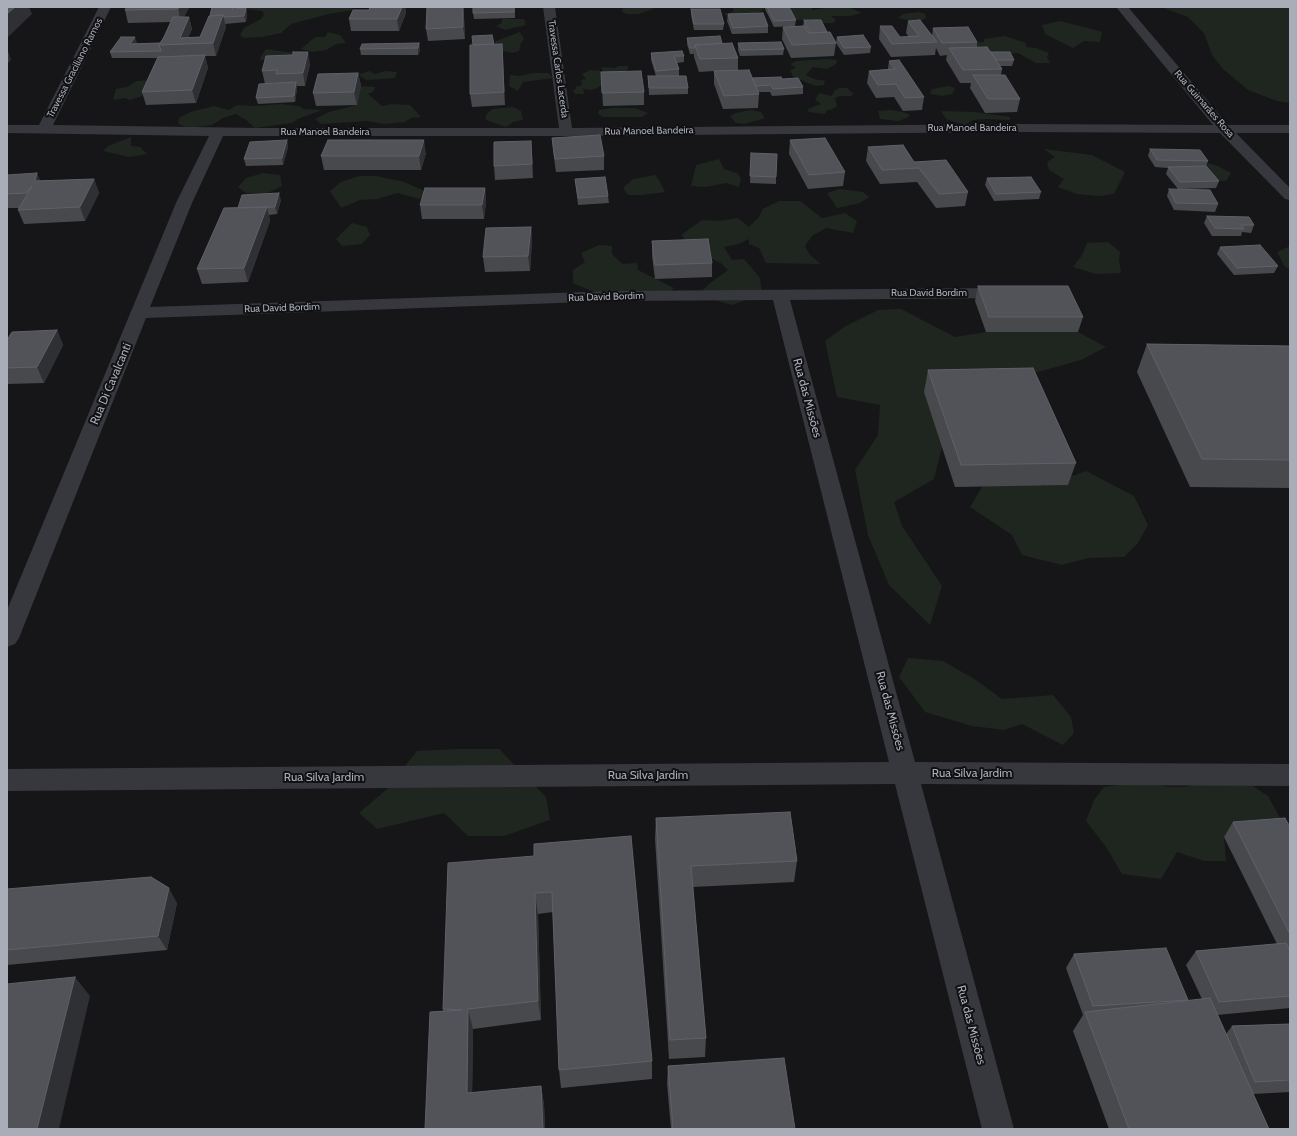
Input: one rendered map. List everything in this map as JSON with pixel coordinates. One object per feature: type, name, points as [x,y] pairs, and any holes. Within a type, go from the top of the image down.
[{"type":"street","name":"Travessa Graciliano Ramos","points":[[44,129],[105,7]]},
{"type":"street","name":"Travessa Carlos Lacerda","points":[[549,7],[566,132]]},
{"type":"street","name":"Rua Guimarães Rosa","points":[[1122,7],[1224,130],[1290,196]]},
{"type":"street","name":"Rua Manoel Bandeira","points":[[7,129],[566,132],[1008,128],[1224,130],[1290,129]]},
{"type":"street","name":"Rua Di Cavalcanti","points":[[7,638],[184,203],[218,131]]},
{"type":"street","name":"Rua David Bordim","points":[[140,314],[614,296],[1024,293]]},
{"type":"street","name":"Rua das Missões","points":[[780,294],[998,1129]]},
{"type":"street","name":"Rua Silva Jardim","points":[[7,780],[906,773],[1290,775]]},
{"type":"shaded area","points":[[238,7],[351,7],[354,10],[329,14],[291,24],[281,33],[262,37],[244,38],[240,35],[244,28],[261,19],[264,14],[262,11]]},
{"type":"shaded area","points":[[623,7],[658,7],[639,14],[627,14],[622,12]]},
{"type":"shaded area","points":[[732,7],[766,7],[760,12],[728,18],[724,13],[730,13],[734,10]]},
{"type":"shaded area","points":[[791,7],[810,7],[813,10],[830,7],[848,7],[862,13],[850,16],[831,16],[836,20],[833,23],[816,23],[812,19],[798,20],[789,12]]},
{"type":"shaded area","points":[[1161,7],[1290,7],[1290,103],[1277,101],[1248,90],[1222,68],[1212,55],[1204,33],[1188,17]]},
{"type":"shaded area","points":[[919,12],[925,14],[926,18],[917,22],[898,18],[903,14]]},
{"type":"shaded area","points":[[502,19],[524,19],[526,25],[505,30],[496,26],[502,23]]},
{"type":"shaded area","points":[[1060,21],[1102,32],[1100,42],[1084,41],[1073,48],[1045,34],[1042,25]]},
{"type":"shaded area","points":[[328,32],[340,35],[346,43],[336,44],[326,50],[313,52],[301,49],[315,37],[325,37]]},
{"type":"shaded area","points":[[520,32],[524,39],[521,43],[519,51],[512,53],[494,49],[496,41]]},
{"type":"shaded area","points":[[1005,36],[1026,43],[1026,47],[1036,48],[1049,53],[1047,57],[1050,63],[1036,63],[1018,53],[990,54],[970,47],[976,42],[984,42],[984,39]]},
{"type":"shaded area","points":[[266,49],[294,53],[294,55],[280,55],[273,58],[260,60]]},
{"type":"shaded area","points":[[827,59],[837,60],[836,64],[827,69],[813,67],[806,75],[814,79],[825,81],[824,85],[816,86],[794,78],[790,70],[796,68],[790,64],[796,61]]},
{"type":"shaded area","points":[[619,66],[628,66],[628,69],[597,88],[591,90],[583,89],[584,94],[575,94],[573,90],[576,89],[575,87],[582,85],[581,80],[586,79],[582,74],[590,70],[603,71],[601,67],[615,68]]},
{"type":"shaded area","points":[[369,71],[375,74],[385,71],[397,72],[395,78],[367,80],[358,75]]},
{"type":"shaded area","points":[[532,73],[548,73],[553,78],[523,82],[518,91],[509,86],[510,75],[520,76]]},
{"type":"shaded area","points":[[150,80],[156,91],[130,100],[124,98],[113,100],[116,89],[127,87],[137,81]]},
{"type":"shaded area","points":[[361,86],[375,87],[373,92],[368,94],[382,106],[392,104],[410,105],[421,117],[411,118],[405,122],[385,124],[367,121],[321,124],[315,119],[329,112],[357,105]]},
{"type":"shaded area","points":[[948,86],[955,88],[952,94],[942,96],[930,94],[932,89]]},
{"type":"shaded area","points":[[839,88],[847,88],[854,94],[851,96],[840,96],[835,98],[837,106],[831,110],[827,110],[825,114],[809,112],[807,109],[821,104],[815,100],[819,93],[832,96],[834,91]]},
{"type":"shaded area","points":[[281,104],[299,106],[303,109],[322,110],[298,119],[292,123],[255,128],[236,114],[223,118],[212,125],[189,128],[178,124],[179,118],[190,112],[214,106],[229,110],[237,105],[255,106]]},
{"type":"shaded area","points":[[513,107],[521,111],[523,120],[513,122],[506,127],[486,120],[486,115],[492,109]]},
{"type":"shaded area","points":[[612,108],[635,108],[648,113],[642,117],[603,117],[598,114],[599,110]]},
{"type":"shaded area","points":[[750,110],[761,112],[765,118],[745,124],[736,123],[730,116],[736,113]]},
{"type":"shaded area","points":[[891,110],[910,115],[907,118],[898,121],[880,119],[878,111]]},
{"type":"shaded area","points":[[941,111],[975,112],[1010,117],[1010,120],[973,120],[965,125],[946,119]]},
{"type":"shaded area","points":[[131,137],[131,146],[140,147],[147,154],[129,157],[103,151],[108,146]]},
{"type":"shaded area","points":[[1044,149],[1092,155],[1125,172],[1114,194],[1099,196],[1077,194],[1058,187],[1064,179],[1049,170],[1047,162],[1055,157]]},
{"type":"shaded area","points":[[719,159],[724,169],[737,173],[741,178],[739,187],[726,183],[706,187],[691,186],[696,165]]},
{"type":"shaded area","points":[[1208,163],[1218,166],[1231,173],[1226,181],[1197,179],[1194,170]]},
{"type":"shaded area","points":[[263,173],[280,175],[282,186],[266,194],[246,193],[238,187],[246,178]]},
{"type":"shaded area","points":[[655,175],[665,192],[643,195],[628,195],[623,188],[633,179]]},
{"type":"shaded area","points":[[359,176],[377,176],[404,182],[425,191],[420,199],[398,193],[377,199],[360,200],[341,208],[330,191],[341,182]]},
{"type":"shaded area","points":[[839,189],[863,192],[869,197],[860,203],[837,208],[827,193]]},
{"type":"shaded area","points":[[779,201],[800,201],[822,218],[845,213],[857,221],[853,233],[826,228],[812,236],[805,246],[810,255],[821,264],[766,263],[759,248],[749,244],[749,239],[739,244],[724,247],[732,260],[744,259],[760,278],[762,294],[732,305],[698,295],[710,283],[728,270],[722,264],[694,249],[681,235],[702,220],[719,221],[738,218],[749,227],[758,218],[763,209]]},
{"type":"shaded area","points":[[352,223],[367,227],[370,235],[362,244],[342,246],[336,239]]},
{"type":"shaded area","points":[[1108,242],[1120,252],[1119,260],[1121,273],[1096,274],[1073,267],[1082,255],[1087,243]]},
{"type":"shaded area","points":[[599,245],[612,246],[612,254],[622,264],[637,263],[638,270],[674,288],[663,296],[614,296],[589,290],[573,283],[573,270],[585,262],[581,253]]},
{"type":"shaded area","points":[[1290,246],[1290,269],[1285,267],[1277,252]]},
{"type":"shaded area","points":[[901,309],[955,337],[986,332],[1078,332],[1106,347],[1081,360],[1006,381],[955,420],[942,447],[934,479],[894,502],[902,526],[942,586],[930,625],[889,585],[868,535],[855,470],[878,435],[880,405],[837,397],[825,341],[844,327],[878,310]]},
{"type":"shaded area","points":[[1086,471],[1134,496],[1148,525],[1138,543],[1124,557],[1088,558],[1062,565],[1022,555],[1012,535],[970,507],[982,487],[1006,477],[1044,486]]},
{"type":"shaded area","points":[[908,658],[943,661],[976,680],[1002,699],[1053,695],[1071,717],[1074,733],[1063,745],[1022,724],[1004,730],[972,726],[925,712],[899,677]]},
{"type":"shaded area","points":[[499,749],[546,797],[550,820],[504,836],[468,836],[444,813],[377,829],[359,813],[387,789],[417,751]]},
{"type":"shaded area","points":[[1208,780],[1247,782],[1268,796],[1280,818],[1275,833],[1224,837],[1226,861],[1204,861],[1177,852],[1161,879],[1122,874],[1106,847],[1086,821],[1094,800],[1104,787],[1136,782],[1171,787],[1185,787]]},
{"type":"building","points":[[7,7],[15,7],[7,14]]},
{"type":"building","points":[[127,7],[179,7],[178,9],[125,10]]},
{"type":"building","points":[[212,7],[233,7],[232,9],[246,8],[244,16],[224,17],[223,15],[210,16]]},
{"type":"building","points":[[370,7],[402,7],[397,19],[349,19],[353,10],[369,10]]},
{"type":"building","points":[[427,7],[463,7],[463,27],[426,29]]},
{"type":"building","points":[[473,7],[514,7],[514,12],[473,13]]},
{"type":"building","points":[[767,7],[789,7],[796,20],[774,21]]},
{"type":"building","points":[[691,9],[720,9],[724,24],[694,24]]},
{"type":"building","points":[[763,13],[768,26],[733,28],[728,14]]},
{"type":"building","points":[[223,15],[213,43],[159,45],[173,17],[189,17],[180,38],[200,37],[209,16]]},
{"type":"building","points":[[804,20],[821,20],[827,32],[810,33]]},
{"type":"building","points":[[920,20],[937,42],[892,44],[880,26],[892,26],[900,37],[919,36],[908,21]]},
{"type":"building","points":[[805,26],[808,33],[830,32],[836,43],[792,45],[783,27]]},
{"type":"building","points":[[968,27],[977,42],[942,43],[933,28]]},
{"type":"building","points":[[492,35],[494,44],[473,45],[472,36]]},
{"type":"building","points":[[863,35],[871,47],[844,48],[837,37]]},
{"type":"building","points":[[720,36],[722,43],[695,45],[695,48],[690,48],[687,38]]},
{"type":"building","points":[[121,37],[135,37],[130,44],[160,43],[159,45],[161,51],[110,52]]},
{"type":"building","points":[[781,42],[784,49],[741,50],[738,43]]},
{"type":"building","points":[[419,43],[418,48],[360,49],[362,44]]},
{"type":"building","points":[[732,43],[738,58],[700,59],[695,45]]},
{"type":"building","points":[[502,44],[504,92],[470,94],[470,45]]},
{"type":"building","points":[[987,47],[1002,69],[963,70],[949,48]]},
{"type":"building","points":[[682,51],[684,56],[674,56],[679,69],[656,71],[651,53]]},
{"type":"building","points":[[293,52],[308,52],[303,73],[276,74],[277,70],[262,71],[266,56],[293,55]]},
{"type":"building","points":[[991,52],[1010,52],[1014,60],[996,60]]},
{"type":"building","points":[[205,55],[192,90],[142,92],[158,57]]},
{"type":"building","points":[[899,60],[924,97],[905,98],[896,84],[878,85],[869,71],[895,69],[889,61]]},
{"type":"building","points":[[749,70],[759,94],[724,96],[714,71]]},
{"type":"building","points":[[641,71],[644,92],[602,93],[601,72]]},
{"type":"building","points":[[358,73],[354,92],[313,93],[318,74]]},
{"type":"building","points":[[973,75],[1005,75],[1020,99],[988,99]]},
{"type":"building","points":[[648,76],[686,76],[688,88],[649,88]]},
{"type":"building","points":[[781,77],[782,79],[798,78],[803,87],[773,89],[771,85],[756,86],[752,78]]},
{"type":"building","points":[[296,82],[294,96],[256,98],[259,84]]},
{"type":"building","points":[[600,135],[604,156],[555,159],[552,138]]},
{"type":"building","points":[[825,138],[845,172],[809,175],[790,140]]},
{"type":"building","points":[[287,140],[282,158],[244,159],[250,142]]},
{"type":"building","points":[[328,140],[424,140],[419,156],[321,156]]},
{"type":"building","points":[[531,141],[532,164],[494,166],[494,142]]},
{"type":"building","points":[[903,145],[914,162],[946,160],[968,192],[939,194],[919,168],[882,170],[868,147]]},
{"type":"building","points":[[1150,149],[1200,150],[1208,161],[1157,160]]},
{"type":"building","points":[[751,153],[777,154],[776,177],[750,176]]},
{"type":"building","points":[[1206,166],[1219,181],[1180,182],[1168,167]]},
{"type":"building","points":[[37,173],[35,181],[94,179],[80,207],[18,210],[32,186],[26,193],[7,194],[7,175]]},
{"type":"building","points":[[605,177],[608,196],[578,198],[575,179]]},
{"type":"building","points":[[1031,177],[1041,192],[996,194],[987,178]]},
{"type":"building","points":[[425,188],[485,188],[482,205],[420,205]]},
{"type":"building","points":[[1169,189],[1210,190],[1218,204],[1176,203]]},
{"type":"building","points":[[279,193],[275,207],[238,208],[242,195]]},
{"type":"building","points":[[267,207],[244,268],[197,269],[224,208]]},
{"type":"building","points":[[1207,216],[1249,217],[1254,225],[1241,225],[1244,229],[1215,228]]},
{"type":"building","points":[[531,227],[528,256],[483,257],[486,228]]},
{"type":"building","points":[[708,239],[712,263],[655,265],[652,241]]},
{"type":"building","points":[[1260,245],[1278,266],[1237,268],[1220,247]]},
{"type":"building","points":[[978,286],[1068,286],[1083,317],[989,317]]},
{"type":"building","points":[[57,330],[37,367],[7,368],[7,340],[12,332]]},
{"type":"building","points":[[1147,344],[1290,346],[1290,460],[1202,459]]},
{"type":"building","points":[[1033,368],[1076,463],[961,465],[928,370]]},
{"type":"building","points":[[790,812],[797,861],[691,866],[706,1038],[670,1040],[656,818]]},
{"type":"building","points":[[1285,818],[1290,827],[1290,934],[1233,822]]},
{"type":"building","points":[[631,836],[652,1061],[559,1070],[552,892],[535,893],[538,1001],[468,1009],[467,1093],[541,1086],[543,1129],[425,1129],[430,1012],[462,1010],[443,1009],[448,863],[534,856],[534,844]]},
{"type":"building","points":[[151,877],[169,888],[158,936],[7,950],[7,889]]},
{"type":"building","points":[[1286,943],[1290,950],[1290,996],[1219,1002],[1196,951]]},
{"type":"building","points":[[1166,948],[1188,1000],[1093,1006],[1074,954]]},
{"type":"building","points":[[75,977],[37,1129],[7,1129],[7,984]]},
{"type":"building","points":[[1210,998],[1269,1129],[1129,1129],[1085,1012]]},
{"type":"building","points":[[1290,1024],[1290,1080],[1255,1082],[1232,1026]]},
{"type":"building","points":[[784,1058],[795,1129],[673,1129],[668,1066]]}]
